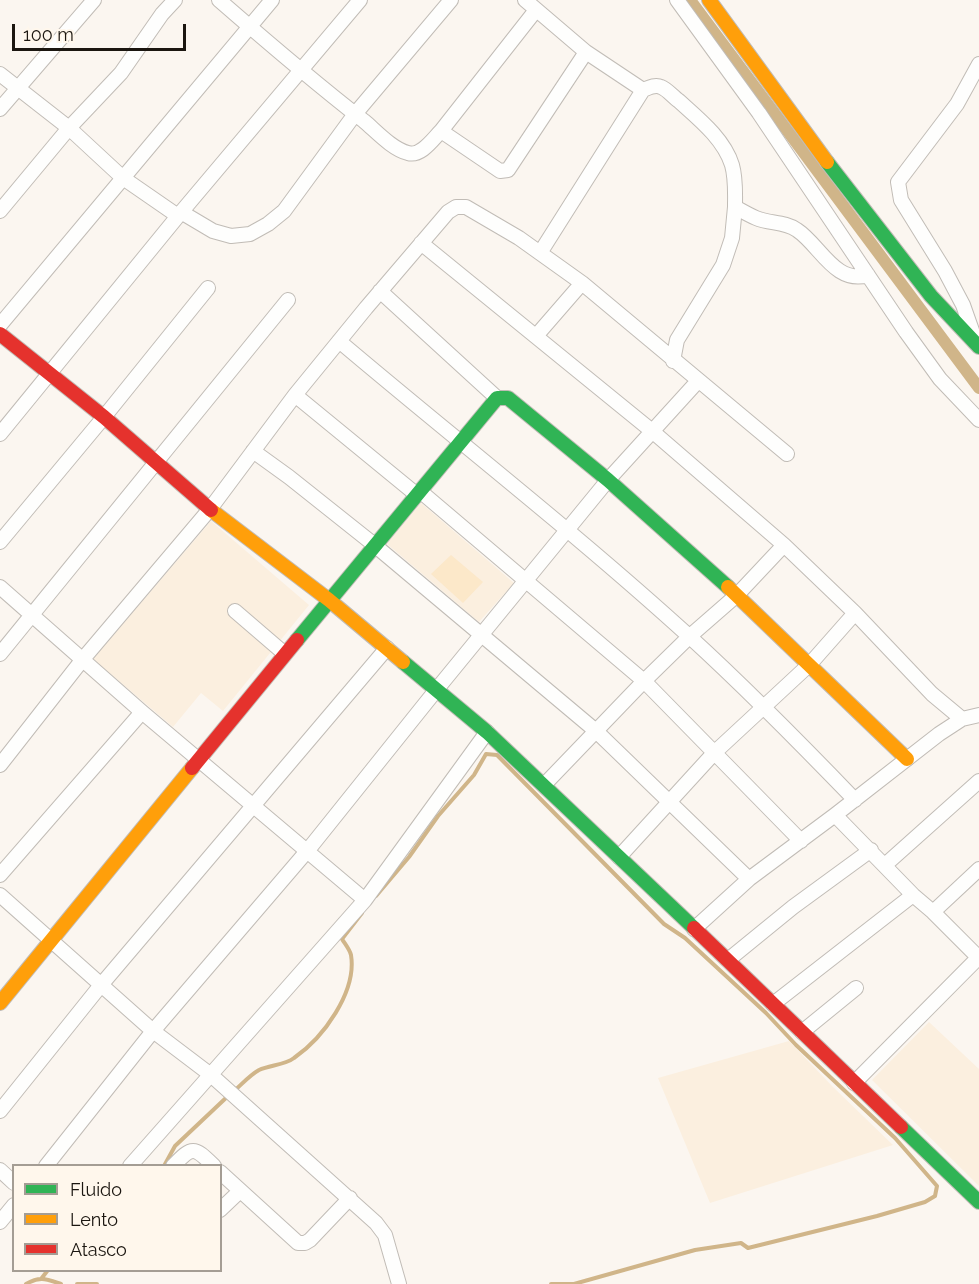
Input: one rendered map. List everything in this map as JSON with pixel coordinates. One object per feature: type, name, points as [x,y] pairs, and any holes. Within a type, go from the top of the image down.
[{"type":"street","points":[[0,109],[94,0]]},
{"type":"street","points":[[0,211],[69,129],[122,73],[162,14],[175,0]]},
{"type":"street","points":[[219,0],[355,114],[409,153],[417,153],[423,149],[441,131],[536,10]]},
{"type":"street","points":[[0,325],[272,0]]},
{"type":"street","points":[[0,434],[179,214],[360,0]]},
{"type":"street","points":[[0,74],[69,129],[123,178],[179,214],[213,231],[231,236],[250,234],[268,224],[284,211],[355,114],[451,0]]},
{"type":"street","points":[[525,0],[586,52],[643,90]]},
{"type":"street","points":[[677,0],[759,113],[940,379],[979,420]]},
{"type":"street","points":[[709,0],[820,154],[931,296],[978,346]]},
{"type":"street","points":[[441,131],[500,171],[507,170],[586,52]]},
{"type":"street","points":[[978,346],[963,305],[902,200],[898,182],[957,104],[979,64]]},
{"type":"street","points":[[540,253],[643,90],[656,86],[661,87],[716,138],[728,154],[733,166],[735,207],[732,238],[723,265],[677,340],[673,360]]},
{"type":"street","points":[[0,765],[83,659],[210,509],[295,395],[421,243],[448,212],[456,207],[466,207],[519,238],[582,283],[787,454]]},
{"type":"street","points":[[735,207],[758,219],[784,223],[797,230],[812,242],[830,264],[841,273],[854,277],[868,275]]},
{"type":"street","points":[[421,243],[652,431],[784,545],[855,613],[932,694],[962,719]]},
{"type":"street","points":[[536,336],[582,283]]},
{"type":"street","points":[[0,542],[208,288]]},
{"type":"street","points":[[380,291],[496,398]]},
{"type":"street","points":[[0,654],[288,300]]},
{"type":"street","points":[[0,334],[104,417],[210,509],[328,600],[488,732],[979,1202]]},
{"type":"street","points":[[339,342],[690,636],[764,706],[855,800]]},
{"type":"street","points":[[48,1164],[153,1032],[308,850],[608,480],[698,381]]},
{"type":"street","points":[[295,395],[419,493],[644,681],[801,841]]},
{"type":"street","points":[[0,1003],[328,600],[419,493],[459,441],[496,398],[503,396],[608,480],[737,595],[907,759]]},
{"type":"street","points":[[253,451],[374,545],[596,731],[749,879]]},
{"type":"street","points":[[544,785],[644,681],[690,636],[737,595],[784,545]]},
{"type":"street","points":[[0,587],[199,761],[365,900]]},
{"type":"street","points":[[235,611],[285,654]]},
{"type":"street","points":[[619,857],[714,753],[810,664],[855,613]]},
{"type":"street","points":[[0,1111],[101,985],[387,648]]},
{"type":"street","points":[[0,875],[142,712]]},
{"type":"street","points":[[694,928],[749,879],[939,734],[962,719],[979,715]]},
{"type":"street","points":[[132,1164],[365,900],[488,732]]},
{"type":"street","points":[[885,866],[979,781]]},
{"type":"street","points":[[835,815],[913,895],[979,958],[854,1083]]},
{"type":"street","points":[[728,960],[793,907],[871,850]]},
{"type":"street","points":[[933,912],[979,869]]},
{"type":"street","points":[[0,895],[153,1032],[211,1075],[376,1223],[385,1235],[399,1284]]},
{"type":"street","points":[[774,1004],[913,895]]},
{"type":"street","points":[[802,1032],[856,988]]},
{"type":"street","points":[[175,1164],[187,1152],[198,1150],[212,1164]]},
{"type":"street","points":[[0,1170],[12,1181]]},
{"type":"street","points":[[222,1174],[298,1243],[310,1240],[350,1198]]},
{"type":"street","points":[[222,1208],[240,1191]]},
{"type":"street","points":[[0,1222],[12,1207]]},
{"type":"shaded area","points":[[421,503],[514,583],[479,622],[387,544]]},
{"type":"shaded area","points":[[211,521],[309,605],[223,711],[201,693],[173,727],[93,659]]},
{"type":"shaded area","points":[[451,555],[483,582],[463,603],[431,574]]},
{"type":"shaded area","points":[[929,1022],[979,1069],[979,1186],[872,1080]]},
{"type":"shaded area","points":[[789,1041],[893,1145],[710,1203],[658,1078]]},
{"type":"waterway","points":[[690,0],[979,388]]},
{"type":"waterway","points":[[376,896],[409,857],[438,816],[474,775],[486,754],[497,755],[664,924],[685,938],[766,1013],[796,1045],[895,1138],[937,1186],[935,1196],[925,1202],[877,1216],[748,1248],[741,1243],[695,1250],[574,1284]]},
{"type":"waterway","points":[[234,1091],[259,1070],[294,1058],[316,1039],[336,1013],[349,984],[351,969],[350,953],[342,939],[362,913]]},
{"type":"waterway","points":[[165,1164],[175,1146],[228,1096]]},
{"type":"waterway","points":[[41,1279],[46,1272]]},
{"type":"waterway","points":[[26,1284],[43,1279],[61,1284]]},
{"type":"waterway","points":[[77,1284],[97,1284]]},
{"type":"waterway","points":[[551,1284],[573,1284]]},
{"type":"traffic: fast","points":[[827,162],[931,296],[979,347]]},
{"type":"traffic: fast","points":[[297,640],[497,398],[508,398],[608,480],[728,587]]},
{"type":"traffic: fast","points":[[403,662],[487,732],[694,928]]},
{"type":"traffic: fast","points":[[901,1127],[979,1202]]},
{"type":"traffic: slow","points":[[709,0],[827,162]]},
{"type":"traffic: slow","points":[[211,510],[329,600],[403,662]]},
{"type":"traffic: slow","points":[[728,587],[907,759]]},
{"type":"traffic: slow","points":[[0,1003],[192,768]]},
{"type":"traffic: jam","points":[[0,334],[104,417],[211,510]]},
{"type":"traffic: jam","points":[[192,768],[297,640]]},
{"type":"traffic: jam","points":[[694,928],[901,1127]]}]
